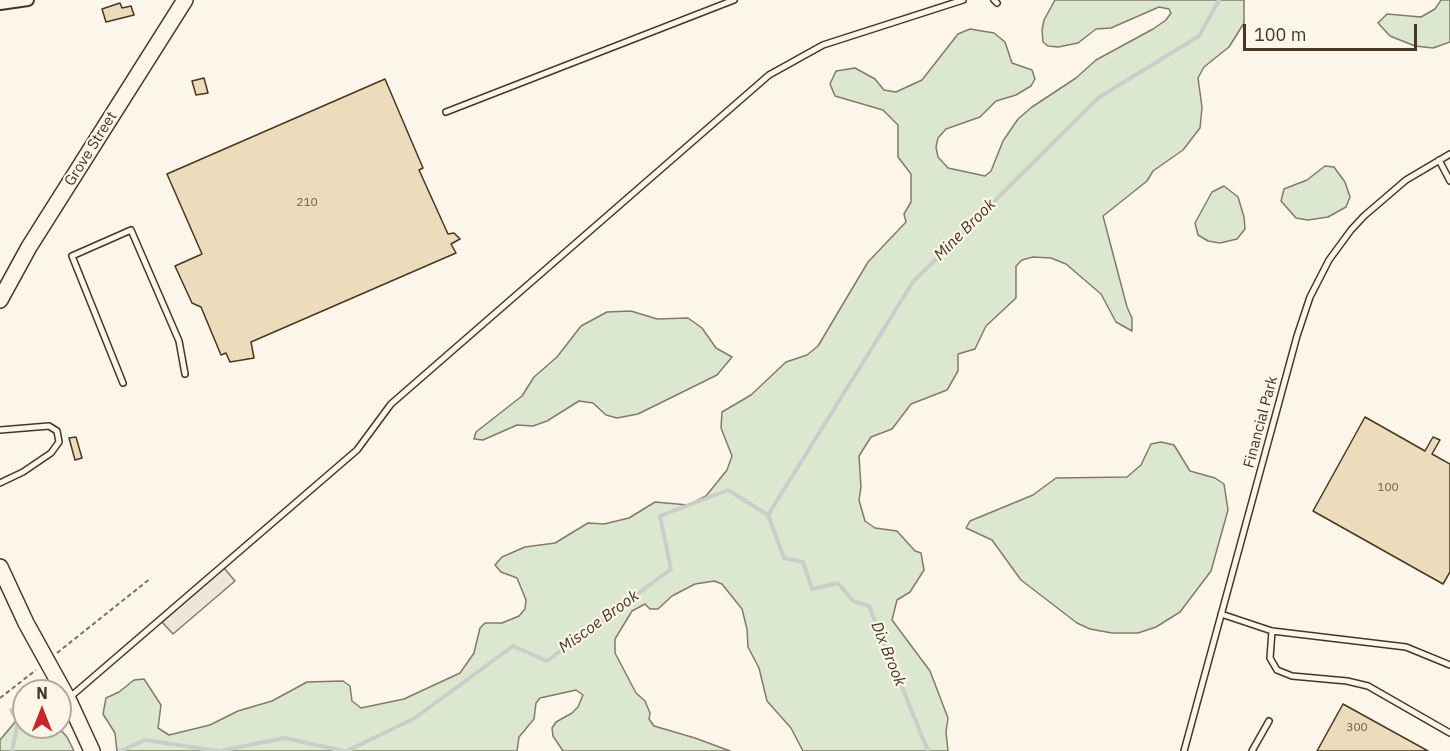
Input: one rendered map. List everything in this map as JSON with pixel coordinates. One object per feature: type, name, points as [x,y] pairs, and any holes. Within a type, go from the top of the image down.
[{"type":"main road","name":"Grove Street","points":[[0,300],[29,247],[185,0]]},
{"type":"main road","points":[[0,567],[26,622],[57,679]]},
{"type":"main road","points":[[72,708],[92,751]]},
{"type":"street","points":[[0,4],[28,0]]},
{"type":"lane","points":[[446,112],[734,0]]},
{"type":"lane","points":[[72,696],[357,450],[391,404],[769,75],[823,45],[963,0]]},
{"type":"lane","name":"Financial Park","points":[[1184,751],[1297,336],[1310,297],[1340,245],[1364,216],[1407,180],[1450,154]]},
{"type":"lane","points":[[1439,160],[1450,181]]},
{"type":"lane","points":[[123,383],[72,256],[131,230],[179,341],[185,374]]},
{"type":"lane","points":[[0,430],[49,426],[57,431],[58,442],[51,453],[23,472],[0,483]]},
{"type":"lane","points":[[1221,614],[1272,631],[1406,647],[1450,664]]},
{"type":"lane","points":[[1272,631],[1270,658],[1277,670],[1292,676],[1347,681],[1368,686],[1450,733]]},
{"type":"lane","points":[[1252,751],[1269,722]]},
{"type":"path","points":[[0,698],[151,578]]},
{"type":"green space","points":[[1055,0],[1244,0],[1244,23],[1229,47],[1204,67],[1198,78],[1202,107],[1200,128],[1183,150],[1153,171],[1147,181],[1103,216],[1127,307],[1132,318],[1132,331],[1116,322],[1101,294],[1066,264],[1051,258],[1033,257],[1022,260],[1016,266],[1016,298],[986,326],[975,349],[958,354],[958,371],[947,390],[911,404],[892,429],[871,437],[859,456],[861,487],[859,500],[865,521],[875,528],[897,531],[915,551],[921,553],[924,570],[910,592],[897,600],[892,620],[930,671],[948,718],[946,732],[948,751],[803,751],[791,728],[767,701],[759,668],[748,647],[747,629],[742,609],[722,584],[714,581],[695,584],[672,596],[658,609],[650,609],[645,604],[632,611],[615,639],[615,653],[636,693],[645,701],[650,713],[649,719],[654,726],[730,751],[563,751],[553,736],[552,728],[556,722],[578,707],[583,695],[576,690],[540,698],[536,703],[534,719],[519,737],[517,751],[117,751],[115,733],[103,714],[106,698],[119,692],[134,680],[144,679],[161,705],[158,728],[169,735],[210,725],[238,711],[272,701],[307,682],[343,681],[350,686],[352,701],[361,708],[404,699],[460,673],[474,653],[480,628],[485,623],[502,623],[519,616],[525,609],[526,600],[517,578],[501,572],[495,565],[502,557],[525,547],[555,543],[588,523],[604,524],[629,518],[655,502],[688,505],[706,496],[727,470],[732,456],[721,428],[722,412],[751,395],[786,362],[807,355],[818,346],[868,262],[906,222],[904,214],[911,202],[911,174],[898,157],[898,125],[883,110],[835,96],[830,84],[836,71],[855,68],[875,79],[884,90],[896,92],[922,80],[958,34],[970,29],[994,33],[1005,42],[1012,63],[1032,70],[1035,79],[1031,86],[1016,95],[996,101],[980,117],[946,129],[938,138],[936,147],[938,157],[948,168],[985,176],[991,171],[1003,141],[1018,119],[1076,78],[1096,60],[1153,29],[1166,20],[1171,13],[1169,9],[1159,7],[1111,28],[1096,29],[1078,43],[1058,47],[1048,46],[1043,42],[1042,30],[1044,20]]},
{"type":"green space","points":[[1441,0],[1450,0],[1450,42],[1433,48],[1415,46],[1390,36],[1378,23],[1387,14],[1421,17],[1435,9]]},
{"type":"green space","points":[[1325,166],[1334,167],[1345,182],[1350,197],[1346,207],[1328,217],[1308,220],[1296,218],[1281,201],[1284,189],[1307,180]]},
{"type":"green space","points":[[1224,186],[1238,197],[1245,229],[1237,239],[1220,243],[1208,241],[1198,235],[1195,223],[1212,192]]},
{"type":"green space","points":[[631,311],[657,319],[688,318],[702,328],[716,348],[732,357],[717,375],[638,414],[617,418],[606,415],[593,403],[579,401],[547,421],[533,426],[517,425],[483,440],[474,439],[476,432],[522,396],[534,377],[557,357],[581,326],[607,312]]},
{"type":"green space","points":[[1161,442],[1174,445],[1190,471],[1215,478],[1224,484],[1228,510],[1211,571],[1180,612],[1156,627],[1138,633],[1112,633],[1090,629],[1077,623],[1021,580],[992,540],[966,528],[970,521],[1033,495],[1056,478],[1127,477],[1141,465],[1151,444]]},
{"type":"green space","points":[[12,726],[12,739],[68,739],[74,751],[0,751],[0,740]]},
{"type":"shaded area","points":[[224,568],[235,581],[173,634],[162,622]]},
{"type":"building","points":[[120,3],[122,8],[131,6],[134,15],[106,22],[102,9]]},
{"type":"building","points":[[204,78],[208,93],[196,95],[192,81]]},
{"type":"building","points":[[385,79],[423,168],[419,170],[448,234],[454,233],[460,239],[451,244],[456,253],[251,342],[254,358],[230,362],[226,353],[221,355],[201,307],[192,303],[175,266],[202,254],[167,174]]},
{"type":"building","points":[[1365,417],[1425,451],[1433,437],[1440,440],[1432,454],[1450,464],[1450,572],[1443,584],[1313,511]]},
{"type":"building","points":[[76,437],[82,458],[75,460],[69,438]]},
{"type":"building","points":[[1343,704],[1428,751],[1317,751]]},
{"type":"waterway","name":"Mine Brook","points":[[768,515],[913,282],[1098,98],[1199,36],[1219,0]]},
{"type":"waterway","name":"Miscoe Brook","points":[[347,751],[415,718],[513,646],[547,661],[671,569],[660,516],[728,490],[768,515]]},
{"type":"waterway","name":"Dix Brook","points":[[768,515],[784,558],[803,562],[812,589],[838,583],[853,601],[869,606],[928,751]]},
{"type":"waterway","points":[[11,710],[18,722],[12,751]]},
{"type":"waterway","name":"Miscoe Brook","points":[[219,751],[285,738],[343,751]]},
{"type":"waterway","name":"Miscoe Brook","points":[[120,751],[145,740],[218,751]]}]
